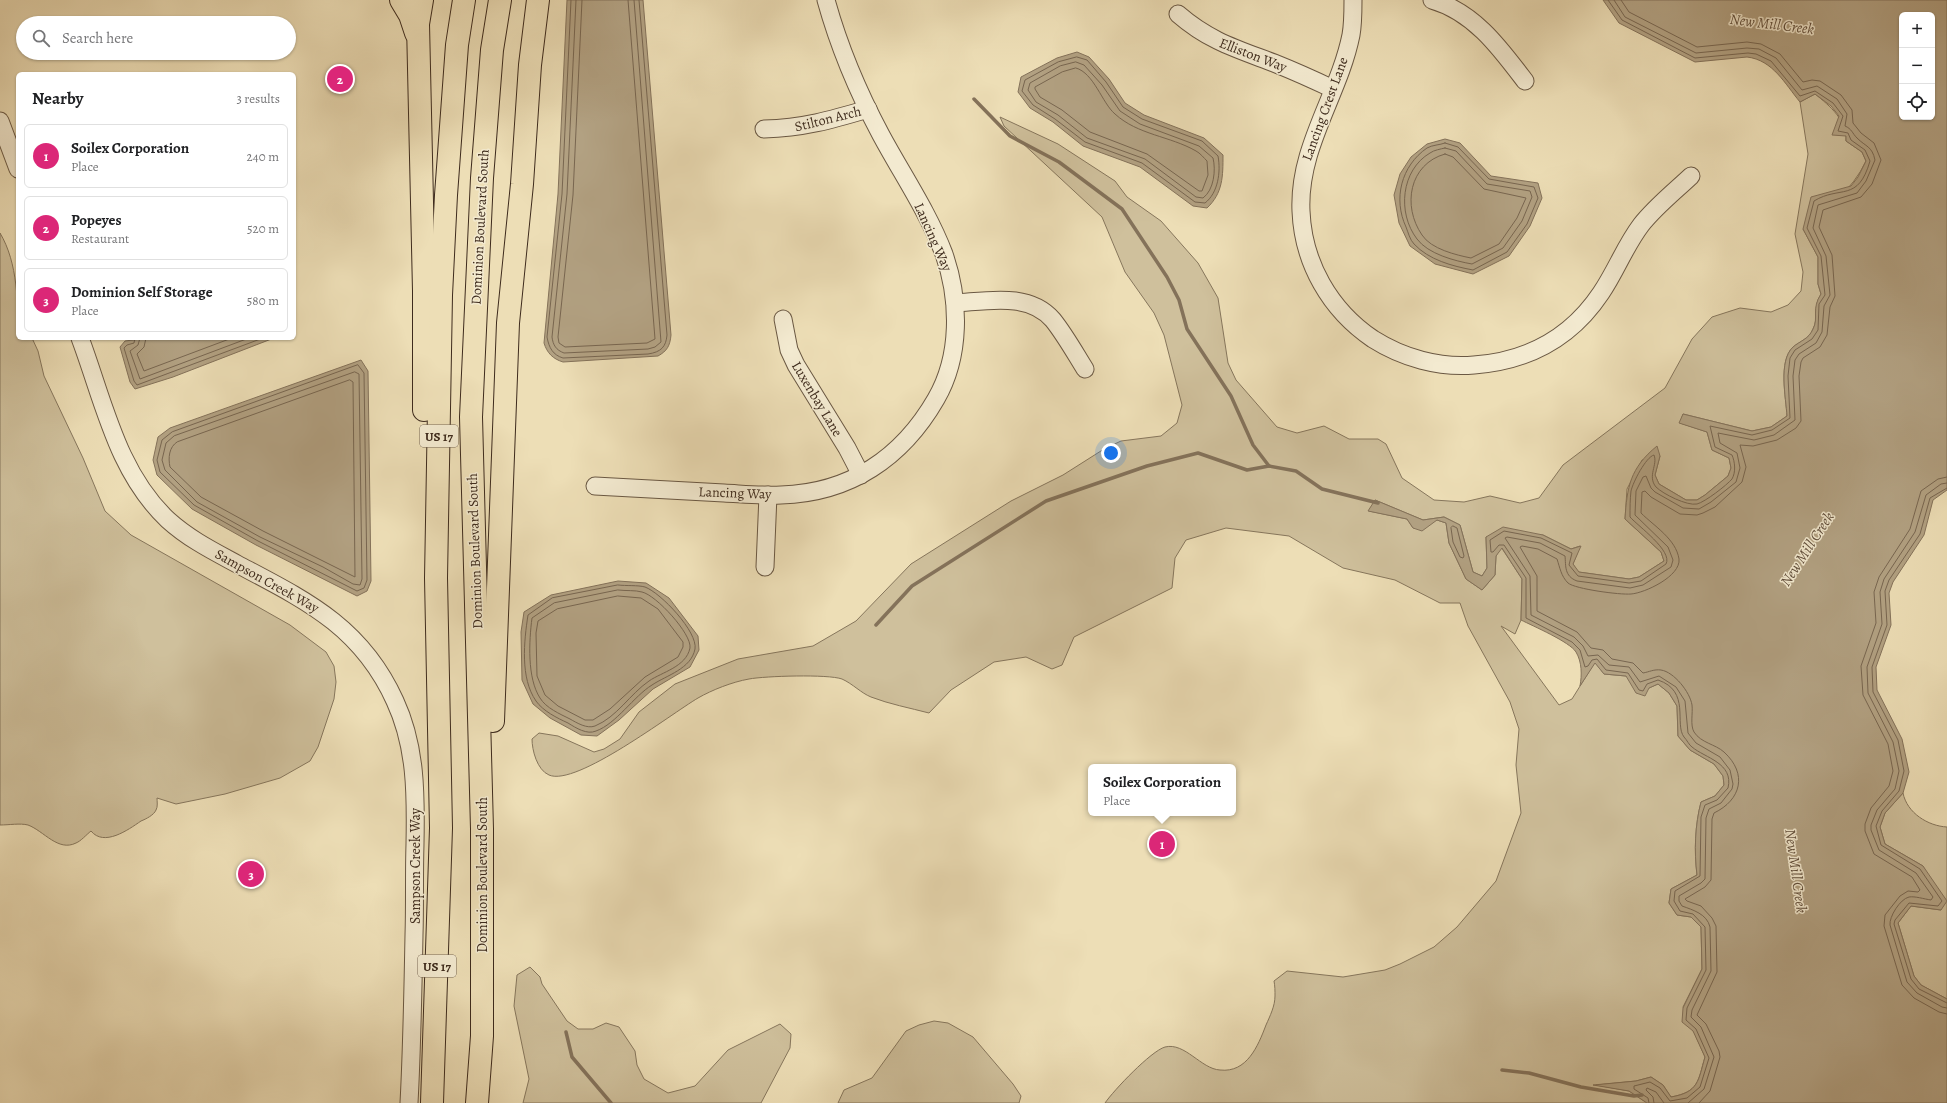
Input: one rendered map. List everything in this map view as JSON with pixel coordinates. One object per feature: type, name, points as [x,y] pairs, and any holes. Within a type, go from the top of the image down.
[{"type":"highway","points":[[401,0],[415,27],[420,50]]},
{"type":"highway","points":[[422,0],[418,24],[420,50],[424,291],[424,420],[436,578]]},
{"type":"highway","name":"US 17","points":[[432,1103],[441,828],[436,578],[443,255],[457,45],[464,0]]},
{"type":"highway","name":"Dominion Boulevard South","points":[[477,1103],[482,1036],[487,829],[472,417],[482,178],[492,50],[500,0]]},
{"type":"highway","points":[[530,0],[530,65]]},
{"type":"highway","points":[[487,829],[493,717],[508,323],[522,184],[530,65],[538,0]]},
{"type":"street","name":"Lancing Way","points":[[594,486],[782,495],[818,490],[834,486],[861,475],[891,456],[907,441],[939,395],[952,356],[956,326],[955,303],[948,267],[942,250],[868,109],[837,40],[826,0]]},
{"type":"street","name":"Lancing Crest Lane","points":[[1353,0],[1351,36],[1333,89],[1312,142],[1301,189],[1301,211],[1304,236],[1312,263],[1334,303],[1358,328],[1391,349],[1428,362],[1460,366],[1508,361],[1533,352],[1560,336],[1583,316],[1602,293],[1640,226],[1691,176]]},
{"type":"street","points":[[1432,0],[1450,8],[1482,29],[1494,41],[1525,81]]},
{"type":"street","name":"Elliston Way","points":[[1178,14],[1193,27],[1214,40],[1288,69],[1333,89]]},
{"type":"street","name":"Stilton Arch","points":[[764,129],[792,128],[815,124],[868,109]]},
{"type":"street","points":[[0,121],[16,165]]},
{"type":"street","points":[[955,303],[1007,300],[1021,301],[1035,307],[1053,320],[1085,369]]},
{"type":"street","name":"Luxenbay Lane","points":[[783,319],[789,350],[796,365],[847,448],[861,475]]},
{"type":"street","name":"Sampson Creek Way","points":[[81,340],[121,455],[141,489],[156,507],[168,520],[197,543],[306,601],[326,614],[363,650],[387,685],[397,705],[406,731],[412,757],[415,799],[415,902],[409,1103]]},
{"type":"street","points":[[765,567],[768,495]]},
{"type":"shaded area","points":[[1815,94],[1832,109],[1841,120],[1846,133],[1846,141],[1862,152],[1866,161],[1847,190],[1803,229],[1818,257],[1818,284],[1821,294],[1816,308],[1815,325],[1807,338],[1793,347],[1788,353],[1784,370],[1787,416],[1771,427],[1752,431],[1683,414],[1680,423],[1707,432],[1712,450],[1729,458],[1731,468],[1728,476],[1697,500],[1686,500],[1659,484],[1655,475],[1660,456],[1642,460],[1627,489],[1625,519],[1661,552],[1664,561],[1639,577],[1629,579],[1578,572],[1573,564],[1580,546],[1571,549],[1543,535],[1486,537],[1487,568],[1482,576],[1473,572],[1460,525],[1444,517],[1423,520],[1375,500],[1369,511],[1407,519],[1413,528],[1437,520],[1446,523],[1449,543],[1466,579],[1482,590],[1495,575],[1496,556],[1501,547],[1522,579],[1521,620],[1515,634],[1501,626],[1559,705],[1572,699],[1595,662],[1604,674],[1626,676],[1649,688],[1658,684],[1669,693],[1677,706],[1678,736],[1690,750],[1714,764],[1723,776],[1724,785],[1715,796],[1701,802],[1697,820],[1696,838],[1697,875],[1671,889],[1669,903],[1677,915],[1691,917],[1701,927],[1702,969],[1683,1007],[1705,1057],[1699,1079],[1687,1092],[1671,1097],[1663,1085],[1651,1077],[1636,1081],[1596,1085],[1629,1091],[1647,1103],[1105,1103],[1116,1089],[1142,1063],[1165,1047],[1179,1048],[1213,1069],[1229,1070],[1244,1063],[1255,1049],[1272,1011],[1275,1000],[1274,981],[1287,971],[1343,977],[1385,970],[1434,947],[1457,927],[1496,881],[1521,813],[1516,765],[1519,729],[1510,702],[1468,626],[1460,603],[1440,603],[1395,580],[1343,568],[1289,536],[1226,528],[1186,540],[1175,558],[1172,588],[1074,637],[1062,665],[1052,669],[1026,657],[994,662],[951,690],[929,713],[871,697],[846,681],[835,677],[782,676],[757,678],[729,684],[698,698],[624,747],[580,770],[562,776],[549,775],[541,769],[538,764],[534,754],[532,739],[539,733],[558,736],[594,752],[604,749],[620,739],[639,712],[675,684],[738,659],[813,646],[856,621],[911,564],[1011,501],[1063,475],[1104,449],[1121,441],[1161,436],[1177,423],[1182,405],[1164,335],[1154,313],[1125,272],[1102,217],[1004,126],[1000,117],[1058,144],[1115,181],[1127,197],[1161,221],[1198,263],[1218,298],[1228,363],[1236,380],[1277,427],[1297,433],[1324,426],[1349,439],[1378,439],[1386,444],[1402,478],[1434,500],[1464,502],[1490,496],[1520,503],[1539,498],[1563,465],[1665,388],[1692,339],[1712,317],[1740,308],[1771,312],[1788,305],[1801,291],[1803,272],[1795,234],[1808,154],[1800,102]]},
{"type":"shaded area","points":[[0,233],[6,245],[14,270],[16,284],[16,340],[33,340],[38,351],[44,376],[83,458],[105,511],[131,535],[290,625],[326,652],[334,666],[336,682],[334,699],[318,747],[310,761],[280,778],[225,794],[176,804],[157,798],[157,807],[154,814],[130,829],[109,837],[96,836],[91,831],[78,842],[69,845],[57,843],[28,825],[0,825]]},
{"type":"shaded area","points":[[1903,793],[1909,807],[1919,817],[1933,824],[1947,827],[1947,999],[1921,985],[1914,976],[1898,923],[1911,906],[1941,910],[1923,866],[1885,844],[1880,827],[1885,813]]},
{"type":"shaded area","points":[[530,967],[540,977],[542,984],[567,1021],[578,1029],[593,1029],[606,1023],[619,1027],[635,1051],[637,1065],[644,1079],[668,1093],[695,1086],[728,1050],[780,1024],[791,1034],[790,1048],[761,1103],[523,1103],[529,1079],[514,1006],[517,975]]},
{"type":"shaded area","points":[[934,1021],[948,1023],[973,1037],[1013,1084],[1021,1096],[1019,1103],[838,1103],[844,1090],[872,1078],[906,1031],[919,1025]]},
{"type":"water","points":[[567,0],[643,0],[671,335],[668,348],[658,356],[563,362],[551,355],[544,343],[558,194]]},
{"type":"water","name":"New Mill Creek","points":[[1603,0],[1947,0],[1947,490],[1933,500],[1924,535],[1893,582],[1889,593],[1891,625],[1876,667],[1877,690],[1902,739],[1909,772],[1903,793],[1885,813],[1880,827],[1885,844],[1923,866],[1947,901],[1941,910],[1911,906],[1898,923],[1914,976],[1921,985],[1947,999],[1947,1103],[1647,1103],[1629,1091],[1593,1085],[1636,1081],[1651,1077],[1663,1085],[1671,1097],[1687,1092],[1699,1079],[1705,1057],[1693,1031],[1682,1022],[1683,1008],[1702,969],[1701,927],[1691,917],[1677,915],[1669,903],[1671,889],[1697,875],[1696,838],[1697,820],[1701,802],[1715,796],[1724,785],[1723,776],[1714,764],[1690,750],[1678,736],[1677,706],[1669,693],[1658,684],[1649,688],[1645,696],[1636,693],[1626,676],[1604,674],[1595,663],[1580,686],[1581,669],[1576,652],[1559,639],[1521,620],[1522,579],[1502,548],[1496,556],[1495,575],[1482,590],[1466,579],[1449,543],[1446,523],[1437,520],[1422,531],[1413,528],[1407,519],[1368,511],[1375,500],[1423,520],[1444,517],[1460,525],[1473,572],[1482,576],[1487,568],[1486,537],[1503,527],[1543,535],[1571,549],[1581,546],[1573,564],[1579,572],[1629,579],[1639,577],[1664,561],[1661,552],[1625,519],[1629,488],[1641,462],[1657,446],[1660,456],[1655,475],[1659,484],[1686,500],[1697,500],[1705,495],[1728,476],[1731,468],[1729,458],[1712,450],[1707,432],[1679,423],[1683,414],[1752,431],[1771,427],[1787,416],[1784,370],[1788,353],[1793,347],[1807,338],[1815,325],[1816,304],[1821,294],[1818,284],[1818,257],[1803,229],[1811,197],[1851,186],[1858,177],[1866,161],[1862,152],[1846,141],[1846,136],[1832,135],[1839,116],[1831,106],[1815,94],[1800,102],[1778,74],[1764,63],[1747,57],[1695,62],[1619,23]]},
{"type":"water","points":[[1077,52],[1089,57],[1109,79],[1125,103],[1144,115],[1204,138],[1223,155],[1221,184],[1216,196],[1207,208],[1193,206],[1140,167],[1083,146],[1053,122],[1030,108],[1018,92],[1021,77],[1057,58]]},
{"type":"water","points":[[1445,139],[1460,143],[1491,176],[1538,183],[1542,198],[1530,226],[1509,256],[1473,274],[1435,264],[1410,246],[1399,223],[1394,195],[1400,174],[1411,157],[1427,144]]},
{"type":"water","points":[[269,340],[173,377],[135,389],[130,382],[120,347],[125,341]]},
{"type":"water","points":[[361,360],[368,371],[371,581],[367,591],[357,596],[256,545],[192,509],[157,475],[153,460],[158,437],[170,428]]},
{"type":"water","points":[[618,581],[646,583],[669,598],[698,636],[699,650],[690,667],[653,689],[619,720],[597,736],[581,735],[550,718],[533,704],[522,680],[521,632],[524,612],[551,595]]},
{"type":"waterway","points":[[974,99],[1010,136],[1059,162],[1122,209],[1167,277],[1179,300],[1187,329],[1231,396],[1253,445],[1269,466],[1296,471],[1322,489],[1378,503]]},
{"type":"waterway","points":[[876,625],[912,586],[1046,501],[1147,466],[1198,453],[1247,470],[1269,466]]},
{"type":"waterway","points":[[566,1032],[572,1057],[611,1103]]},
{"type":"waterway","points":[[1502,1070],[1529,1073],[1581,1087],[1634,1096],[1642,1095]]},
{"type":"place","name":"Popeyes","points":[[340,79]]},
{"type":"place","name":"Soilex Corporation","points":[[1162,844]]},
{"type":"place","name":"Dominion Self Storage","points":[[251,874]]}]
